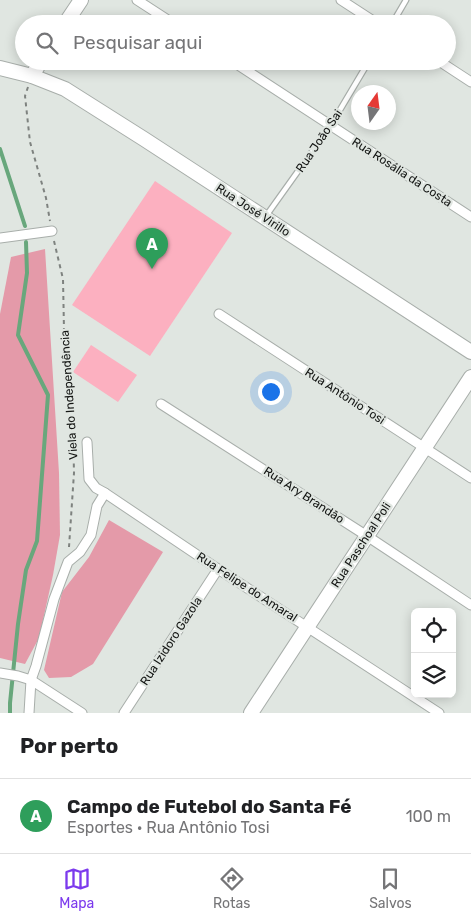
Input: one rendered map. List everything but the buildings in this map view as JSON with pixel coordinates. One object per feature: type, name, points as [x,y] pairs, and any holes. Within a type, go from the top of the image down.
[{"type":"street","points":[[71,15],[81,0]]},
{"type":"street","points":[[137,0],[160,15]]},
{"type":"street","points":[[341,0],[364,15]]},
{"type":"street","name":"Rua José Virillo","points":[[0,68],[32,76],[65,89],[471,352]]},
{"type":"street","points":[[32,76],[36,70]]},
{"type":"street","name":"Rua Rosália da Costa","points":[[246,70],[471,217]]},
{"type":"street","points":[[453,70],[471,82]]},
{"type":"street","points":[[0,238],[52,230]]},
{"type":"street","name":"Rua Antônio Tosi","points":[[219,314],[471,478]]},
{"type":"street","name":"Rua Paschoal Poli","points":[[251,713],[471,377]]},
{"type":"street","name":"Rua Ary Brandão","points":[[161,404],[471,605]]},
{"type":"street","name":"Rua Felipe do Amaral","points":[[87,442],[89,479],[96,488],[105,492],[218,569],[439,713]]},
{"type":"street","points":[[29,713],[31,680],[54,599],[68,562],[80,552],[91,535],[97,506],[105,492]]},
{"type":"street","name":"Rua Izidoro Gazola","points":[[124,713],[218,569]]},
{"type":"street","points":[[0,673],[31,680],[82,713]]},
{"type":"lane","points":[[397,15],[406,0]]},
{"type":"lane","name":"Rua João Sai","points":[[265,218],[330,125],[364,70]]},
{"type":"path","name":"Viela do Independência","points":[[32,76],[25,96],[30,142],[46,198],[63,279],[66,372],[73,427],[74,473],[68,562]]},
{"type":"shaded area","points":[[155,181],[232,233],[150,356],[72,305]]},
{"type":"shaded area","points":[[45,249],[59,473],[60,535],[39,638],[25,664],[0,658],[0,314],[11,257]]},
{"type":"shaded area","points":[[91,345],[137,375],[118,402],[73,372]]},
{"type":"shaded area","points":[[109,520],[163,552],[93,664],[71,677],[49,678],[44,670],[62,592],[89,557]]},
{"type":"waterway","points":[[0,149],[25,226]]},
{"type":"waterway","points":[[10,713],[18,624],[26,570],[37,541],[48,395],[18,335],[27,273],[26,242]]},
{"type":"place","name":"Campo de Futebol do Santa Fé","points":[[152,269]]}]
